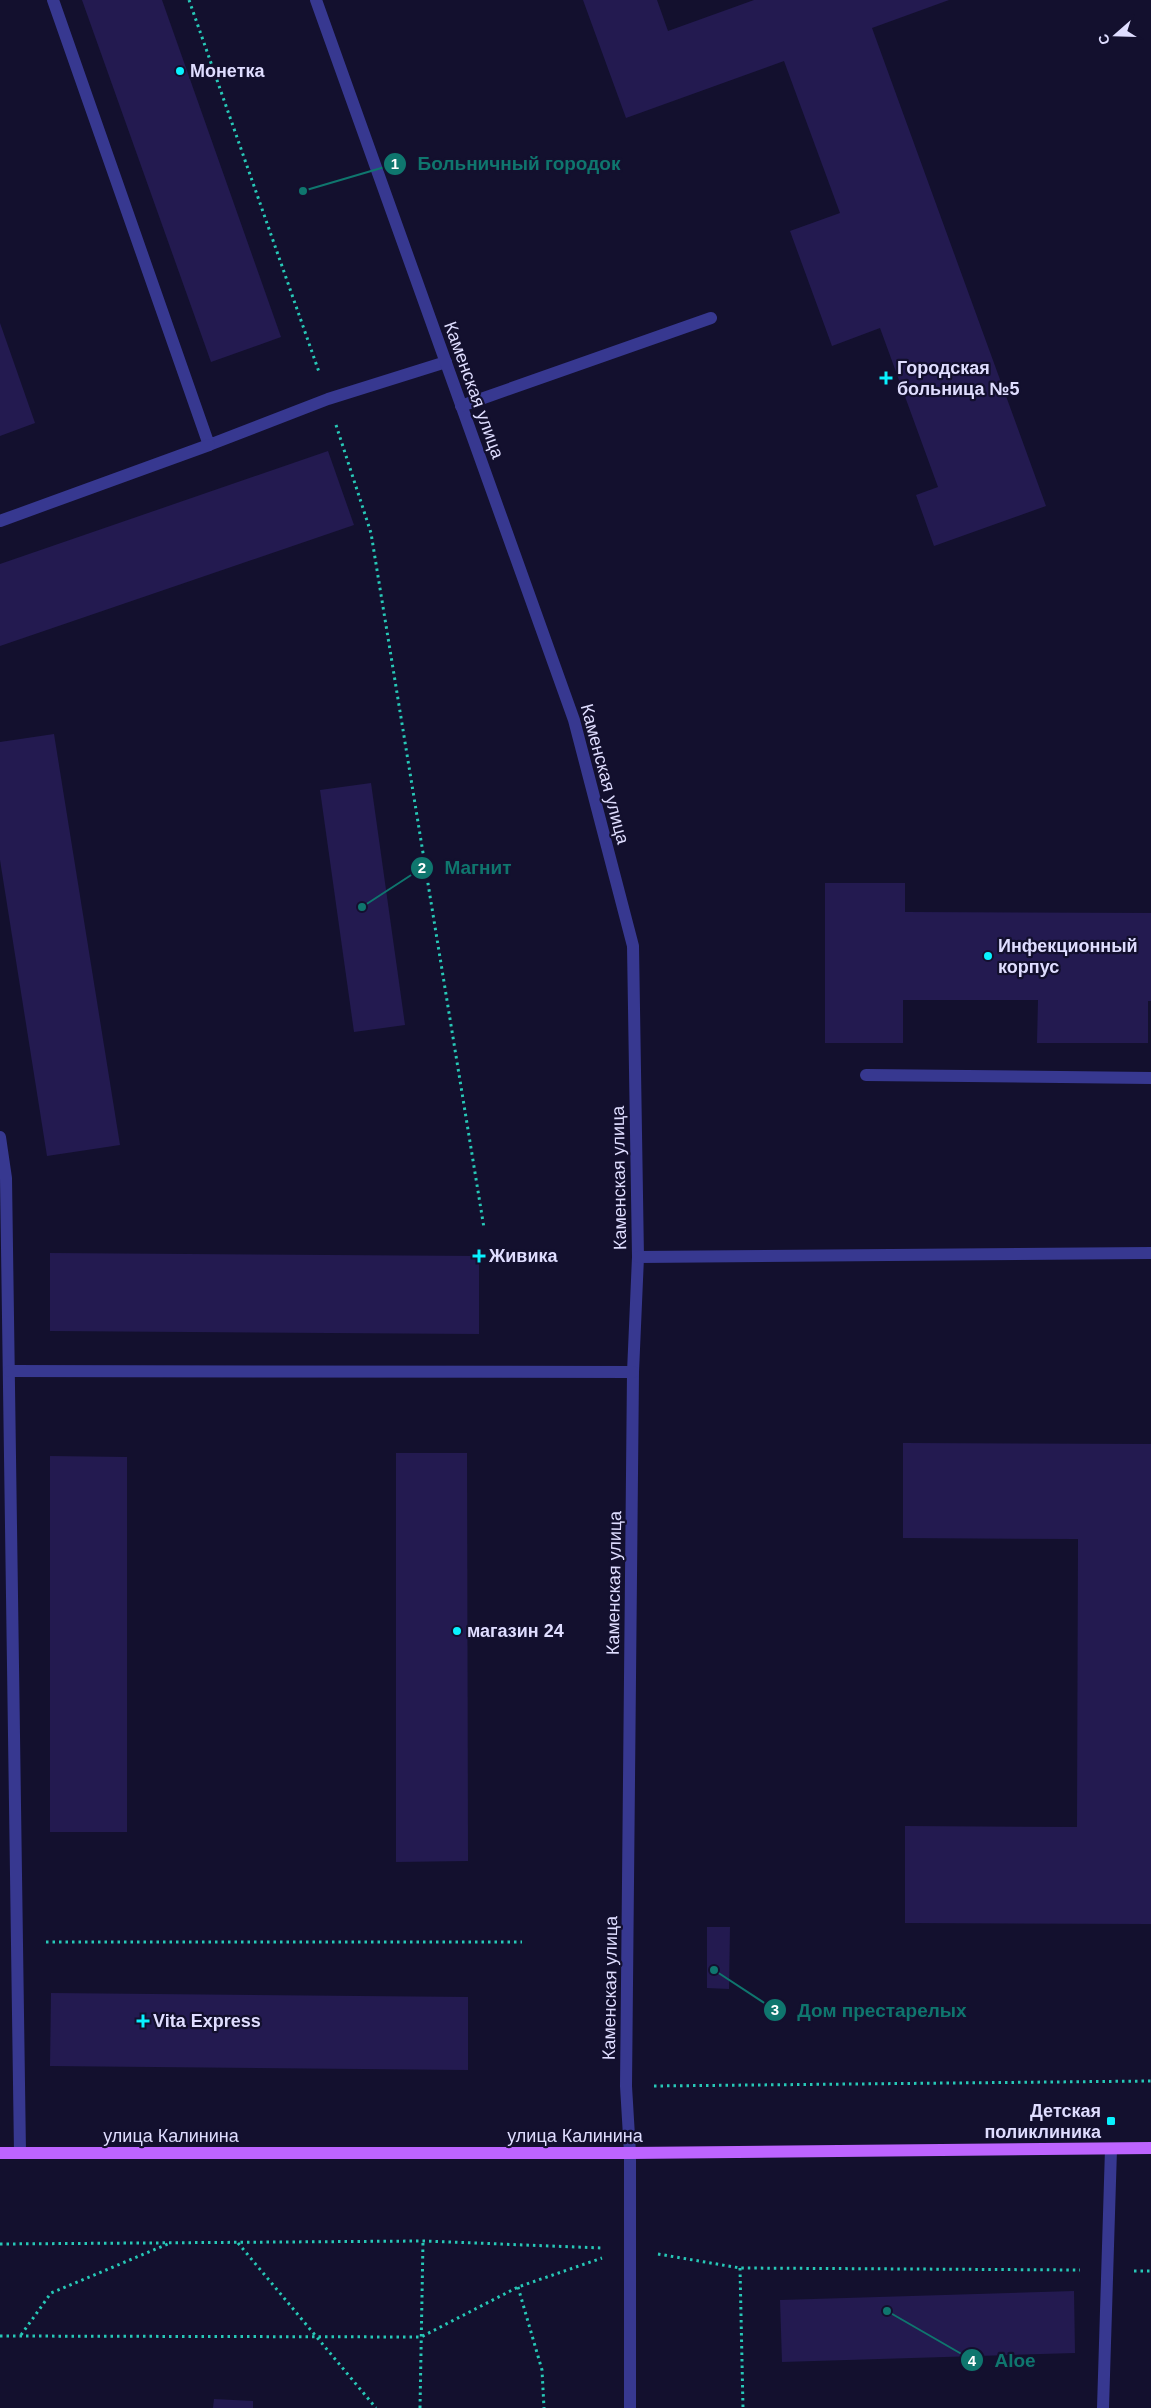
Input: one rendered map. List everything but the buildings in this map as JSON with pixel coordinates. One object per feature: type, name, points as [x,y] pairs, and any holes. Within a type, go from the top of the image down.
[{"type":"main road","name":"улица Калинина","points":[[0,2153],[630,2153],[1151,2148]]},
{"type":"street","points":[[54,0],[209,445]]},
{"type":"street","name":"Каменская улица","points":[[316,0],[574,720],[633,946],[638,1257],[633,1372],[626,2086],[630,2153],[630,2408]]},
{"type":"street","points":[[461,406],[711,318]]},
{"type":"street","points":[[0,521],[209,445],[328,399],[446,362]]},
{"type":"street","points":[[866,1075],[1151,1078]]},
{"type":"street","points":[[0,1136],[6,1178],[10,1371],[20,2153]]},
{"type":"street","points":[[638,1257],[1151,1253]]},
{"type":"street","points":[[10,1371],[633,1372]]},
{"type":"street","points":[[1103,2408],[1111,2149]]},
{"type":"path","points":[[189,0],[328,399],[371,533],[484,1228]]},
{"type":"path","points":[[18,1942],[522,1942]]},
{"type":"path","points":[[626,2086],[1151,2081]]},
{"type":"path","points":[[0,2244],[423,2241],[630,2249],[740,2268],[1151,2271]]},
{"type":"path","points":[[420,2408],[423,2241]]},
{"type":"path","points":[[238,2242],[376,2408]]},
{"type":"path","points":[[21,2336],[52,2293],[170,2243]]},
{"type":"path","points":[[0,2336],[421,2337],[518,2287],[630,2249]]},
{"type":"path","points":[[740,2268],[743,2408]]},
{"type":"path","points":[[518,2287],[542,2370],[544,2408]]},
{"type":"place","name":"Монетка","points":[[180,71]]},
{"type":"place","name":"Больничный городок","points":[[303,191]]},
{"type":"place","name":"Городская больница №5","points":[[886,378]]},
{"type":"place","name":"Магнит","points":[[362,907]]},
{"type":"place","name":"Инфекционный корпус","points":[[988,956]]},
{"type":"place","name":"Живика","points":[[479,1256]]},
{"type":"place","name":"магазин 24","points":[[457,1631]]},
{"type":"place","name":"Дом престарелых","points":[[714,1970]]},
{"type":"place","name":"Vita Express","points":[[143,2021]]},
{"type":"place","name":"Детская поликлиника","points":[[1111,2121]]},
{"type":"place","name":"Aloe","points":[[887,2311]]}]
